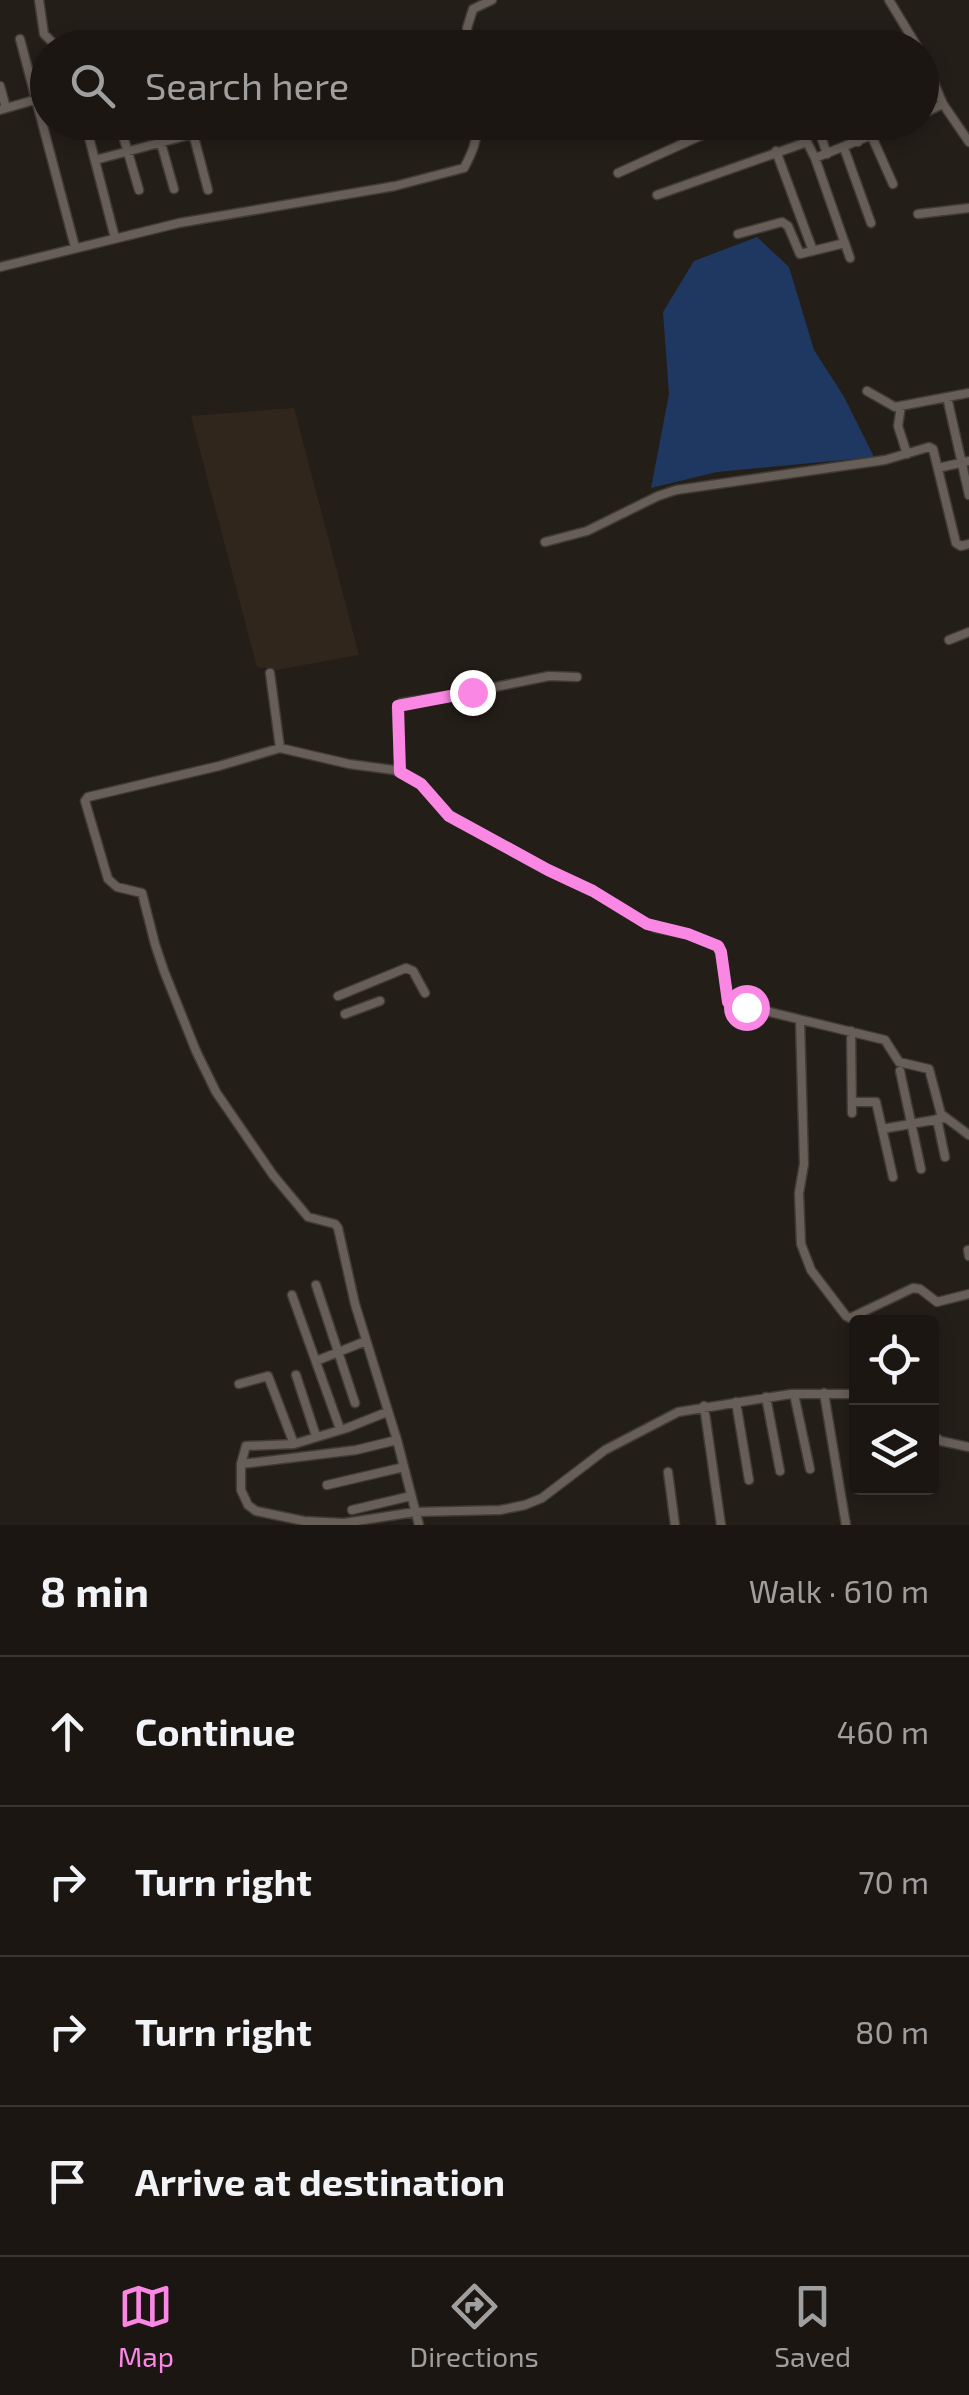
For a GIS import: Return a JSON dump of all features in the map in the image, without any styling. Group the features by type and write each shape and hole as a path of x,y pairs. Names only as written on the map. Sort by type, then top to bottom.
{"street":[{"path":"39,0 43,30"},
{"path":"468,30 472,9 492,0"},
{"path":"889,0 907,30"},
{"path":"20,39 30,79"},
{"path":"0,86 3,109 30,101"},
{"path":"939,95 969,142"},
{"path":"939,106 943,104"},
{"path":"46,140 75,247"},
{"path":"89,140 115,238"},
{"path":"124,140 139,190"},
{"path":"160,140 174,190"},
{"path":"94,160 172,140"},
{"path":"195,140 208,190"},
{"path":"0,268 179,223 394,186 464,168 476,140"},
{"path":"618,173 692,140"},
{"path":"822,140 827,154"},
{"path":"815,158 864,140"},
{"path":"873,140 893,184"},
{"path":"657,195 806,142 850,258"},
{"path":"844,148 871,223"},
{"path":"776,151 813,251"},
{"path":"918,214 969,208"},
{"path":"738,234 782,222 788,226 800,254 845,243"},
{"path":"867,392 891,406 969,393"},
{"path":"947,397 965,462 969,495"},
{"path":"901,406 898,426 907,454"},
{"path":"545,542 587,531 676,490 878,461 930,448 956,543 969,544"},
{"path":"938,468 965,462"},
{"path":"950,640 969,632"},
{"path":"270,673 280,748"},
{"path":"400,772 397,708 401,704 549,676 578,678"},
{"path":"419,1525 355,1304 338,1228 308,1217 273,1176 216,1092 164,970 142,894 111,883 85,801 92,796 280,748 400,772 421,784 449,816 593,891 647,924 718,946 728,1002 885,1040 901,1063 928,1068 939,1108 945,1158"},
{"path":"338,996 406,968 413,971 424,994"},
{"path":"345,1014 380,1001"},
{"path":"800,1020 804,1164 799,1189 800,1234 812,1270 850,1318 913,1288 937,1302 969,1294"},
{"path":"851,1031 852,1113"},
{"path":"900,1071 921,1169"},
{"path":"852,1102 876,1102 893,1177"},
{"path":"882,1129 941,1119 969,1136"},
{"path":"316,1285 355,1403"},
{"path":"292,1295 340,1429"},
{"path":"316,1361 366,1341"},
{"path":"296,1375 316,1436"},
{"path":"239,1384 268,1376 294,1444"},
{"path":"824,1393 846,1525"},
{"path":"387,1412 294,1444 246,1446 241,1490 248,1505 256,1511 304,1521 344,1524 415,1512 500,1510 532,1503 620,1441 678,1412 794,1394 849,1395"},
{"path":"794,1394 810,1469"},
{"path":"766,1398 780,1471"},
{"path":"736,1402 750,1480"},
{"path":"704,1406 721,1525"},
{"path":"939,1439 969,1447"},
{"path":"241,1464 352,1450 397,1440"},
{"path":"328,1485 404,1467"},
{"path":"668,1472 675,1525"},
{"path":"352,1510 411,1496"}],"shaded area":[{"path":"294,408 359,655 276,670 257,667 191,416"}],"water":[{"path":"757,237 789,267 814,350 843,395 874,457 717,472 651,488 669,394 663,312 694,261"}],"route":[{"path":"472,692 398,706 400,772 421,784 449,816 593,891 647,924 718,946 728,1002 746,1007"}]}
